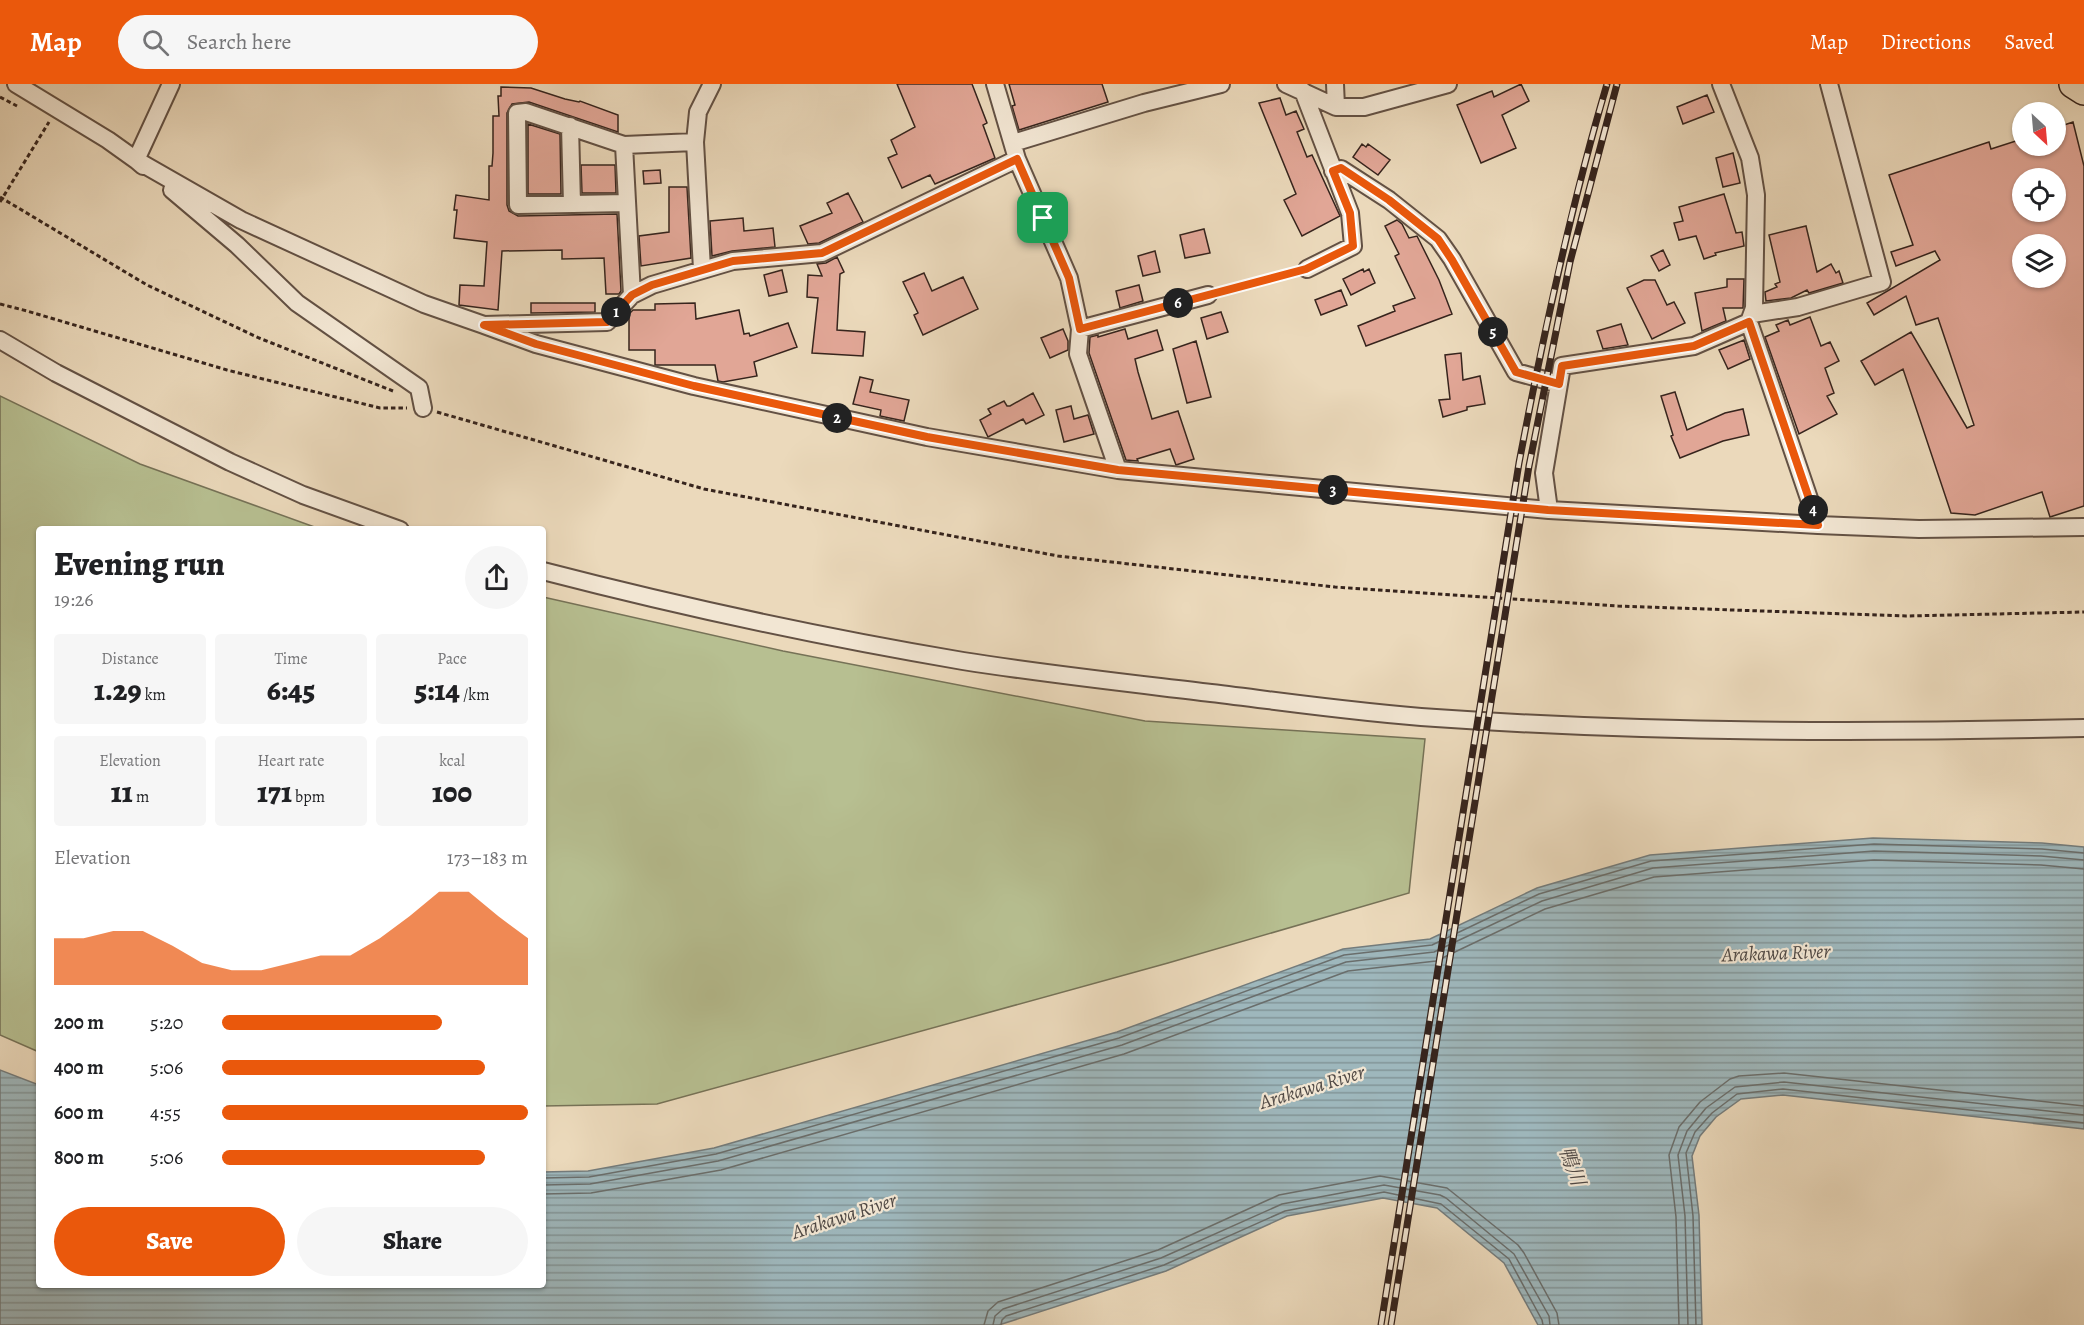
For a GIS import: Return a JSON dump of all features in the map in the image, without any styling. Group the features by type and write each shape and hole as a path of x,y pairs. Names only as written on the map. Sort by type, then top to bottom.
{"main road":[{"path":"2073,84 2084,91"}],"street":[{"path":"16,84 108,140 136,160 237,245 297,303 419,387 423,408"},
{"path":"136,160 171,84"},
{"path":"702,269 695,142 698,112 712,84"},
{"path":"995,84 1015,151 1069,278 1080,329 1078,354 1118,470"},
{"path":"484,325 607,322 632,295 652,285 733,261 822,253 1015,151 1144,103 1221,84"},
{"path":"1287,84 1336,107 1364,107 1448,84"},
{"path":"1335,84 1336,107"},
{"path":"1721,84 1750,158 1756,195 1754,308 1751,318 1818,525"},
{"path":"1548,510 1544,473 1562,366 1694,346 1751,318 1798,307 1882,282 1829,84"},
{"path":"1303,91 1350,213 1353,246 1306,269"},
{"path":"627,202 518,205 517,113 526,112 624,145 695,142"},
{"path":"570,126 572,204"},
{"path":"624,145 632,295"},
{"path":"136,160 241,220 424,304 536,344 694,386 927,437 1118,470 1548,510 1919,529 2084,527"},
{"path":"1333,171 1341,168 1389,200 1438,239 1516,372 1559,384"},
{"path":"1080,329 1208,295"},
{"path":"0,340 56,374 230,462 303,495 389,526"},
{"path":"546,572 683,606 899,650 1097,679 1345,710 1603,727 1859,732 2084,728"}],"path":[{"path":"49,122 1,199 147,285 259,338 403,395 423,408"},
{"path":"1208,295 1306,269"},
{"path":"0,304 270,381 380,408 423,408 704,489 1058,556 1335,587 1618,606 1906,616 2084,612"}],"green space":[{"path":"0,396 140,464 312,526 36,526 36,1051 0,1035"},
{"path":"546,598 783,651 1145,721 1425,739 1409,893 1168,963 657,1104 546,1106"}],"water":[{"path":"1873,838 2042,843 2084,847 2084,1129 1783,1095 1741,1099 1716,1117 1700,1136 1692,1156 1699,1215 1702,1325 1538,1325 1504,1263 1437,1208 1383,1198 1287,1216 1166,1271 999,1325 0,1325 0,1070 36,1084 36,1288 546,1288 546,1172 588,1171 714,1148 1117,1032 1343,949 1430,939 1537,888 1650,855"}],"building":[{"path":"897,84 972,84 987,123 983,125 995,158 935,184 930,175 902,188 888,158 897,154 891,140 915,127"},
{"path":"1009,84 1102,84 1108,102 1019,130"},
{"path":"1521,84 1529,101 1502,115 1516,148 1481,163 1457,105 1492,91 1494,97"},
{"path":"501,87 531,88 565,99 580,101 618,115 618,132 529,102 512,104 507,113 507,205 509,211 518,216 617,214 621,291 619,294 606,294 604,258 562,259 562,250 502,251 498,310 459,305 460,285 484,286 487,242 454,238 456,195 489,200 493,116 499,116 498,96 501,96"},
{"path":"1707,95 1714,112 1683,124 1677,107"},
{"path":"1280,98 1286,115 1296,111 1304,129 1297,132 1307,157 1312,155 1340,216 1302,236 1284,200 1296,194 1259,103"},
{"path":"2073,122 2084,166 2084,506 2050,517 2042,492 1975,515 1951,513 1903,369 1875,385 1861,361 1911,332 1967,428 1974,425 1938,318 1916,325 1906,296 1874,315 1867,303 1940,260 1935,251 1896,266 1891,252 1913,245 1889,175 1989,142 1991,149 2012,142 2012,156 2066,156 2066,124"},
{"path":"528,124 560,134 561,194 528,194"},
{"path":"1362,144 1366,147 1368,144 1390,160 1378,175 1353,157"},
{"path":"1733,153 1740,183 1723,187 1716,158"},
{"path":"581,165 615,165 616,193 582,193"},
{"path":"660,170 661,183 644,184 643,171"},
{"path":"669,187 687,187 691,258 641,266 639,236 669,232"},
{"path":"848,193 863,222 819,243 808,244 800,226 832,213 827,203"},
{"path":"1724,194 1736,233 1742,232 1744,246 1715,253 1716,255 1704,259 1696,236 1679,240 1674,223 1683,221 1679,207"},
{"path":"743,218 744,231 773,228 775,247 732,251 712,256 710,221"},
{"path":"1397,220 1402,224 1409,238 1417,236 1439,280 1452,314 1366,346 1358,326 1395,311 1393,306 1415,298 1395,256 1399,254 1385,226"},
{"path":"1806,226 1817,272 1831,264 1836,273 1839,271 1843,283 1809,293 1807,290 1791,298 1766,301 1765,292 1777,287 1775,284 1780,282 1769,235"},
{"path":"1204,229 1210,253 1185,258 1180,235"},
{"path":"1663,250 1670,265 1659,271 1651,256"},
{"path":"1155,251 1160,272 1143,276 1138,256"},
{"path":"837,257 844,272 840,274 837,330 865,332 863,356 812,353 818,298 807,297 808,275 822,276 817,264 826,263"},
{"path":"1363,269 1364,272 1369,269 1375,283 1351,295 1343,279"},
{"path":"782,270 787,292 769,296 764,275"},
{"path":"924,273 932,291 963,277 978,309 923,335 914,315 918,313 903,282"},
{"path":"1727,279 1744,279 1743,308 1723,308 1726,321 1702,331 1695,293 1727,287"},
{"path":"1644,280 1655,280 1667,305 1674,302 1685,323 1652,339 1627,288"},
{"path":"1139,285 1143,301 1120,308 1116,291"},
{"path":"1341,290 1347,305 1321,315 1315,300"},
{"path":"531,303 595,303 595,312 531,313"},
{"path":"695,303 696,319 739,310 744,334 749,333 750,336 788,323 797,347 754,362 757,376 723,382 718,381 715,365 655,365 655,350 629,350 629,314 633,310 655,310 655,304"},
{"path":"1221,312 1228,332 1207,339 1201,318"},
{"path":"1810,317 1821,346 1830,342 1839,361 1825,368 1834,393 1827,396 1837,414 1799,434 1765,337 1779,331 1776,325 1788,320 1790,325"},
{"path":"1621,324 1628,345 1603,349 1597,331"},
{"path":"1063,329 1068,341 1068,350 1050,358 1041,338"},
{"path":"1125,329 1128,339 1157,330 1163,350 1135,359 1138,372 1152,419 1178,411 1194,459 1176,465 1170,449 1137,459 1138,461 1126,460 1089,353 1090,337"},
{"path":"1744,340 1750,359 1728,369 1719,350"},
{"path":"1196,341 1211,397 1187,403 1173,349"},
{"path":"1461,353 1463,380 1480,376 1485,404 1467,407 1467,410 1443,417 1439,400 1450,399 1445,355"},
{"path":"860,377 873,380 870,392 909,400 904,421 880,416 881,410 853,404"},
{"path":"1675,392 1687,430 1725,413 1743,409 1749,435 1723,441 1680,458 1671,436 1673,435 1661,396"},
{"path":"1033,393 1044,415 1026,424 1023,419 988,437 980,420 991,414 988,409 1004,401 1007,406 1010,406"},
{"path":"1071,406 1074,419 1088,415 1094,434 1064,442 1056,410"}],"railway":[{"path":"1381,1325 1519,463 1558,273 1607,84"},
{"path":"1391,1325 1529,466 1570,262 1617,84"}],"route":[{"path":"1017,159 1043,218 1069,278 1080,329 1306,269 1353,246 1350,213 1333,171 1341,168 1389,200 1438,239 1516,372 1559,384 1562,366 1694,346 1749,322 1818,525 1548,510 1118,470 927,437 694,386 536,344 484,325 525,326 607,322 632,295 652,285 733,261 822,253 1017,159"}],"water label":[{"name":"Arakawa River","path":"1776,953"},
{"name":"Arakawa River","path":"1312,1087"},
{"name":"鴨川","path":"1572,1166"},
{"name":"Arakawa River","path":"844,1216"}]}
